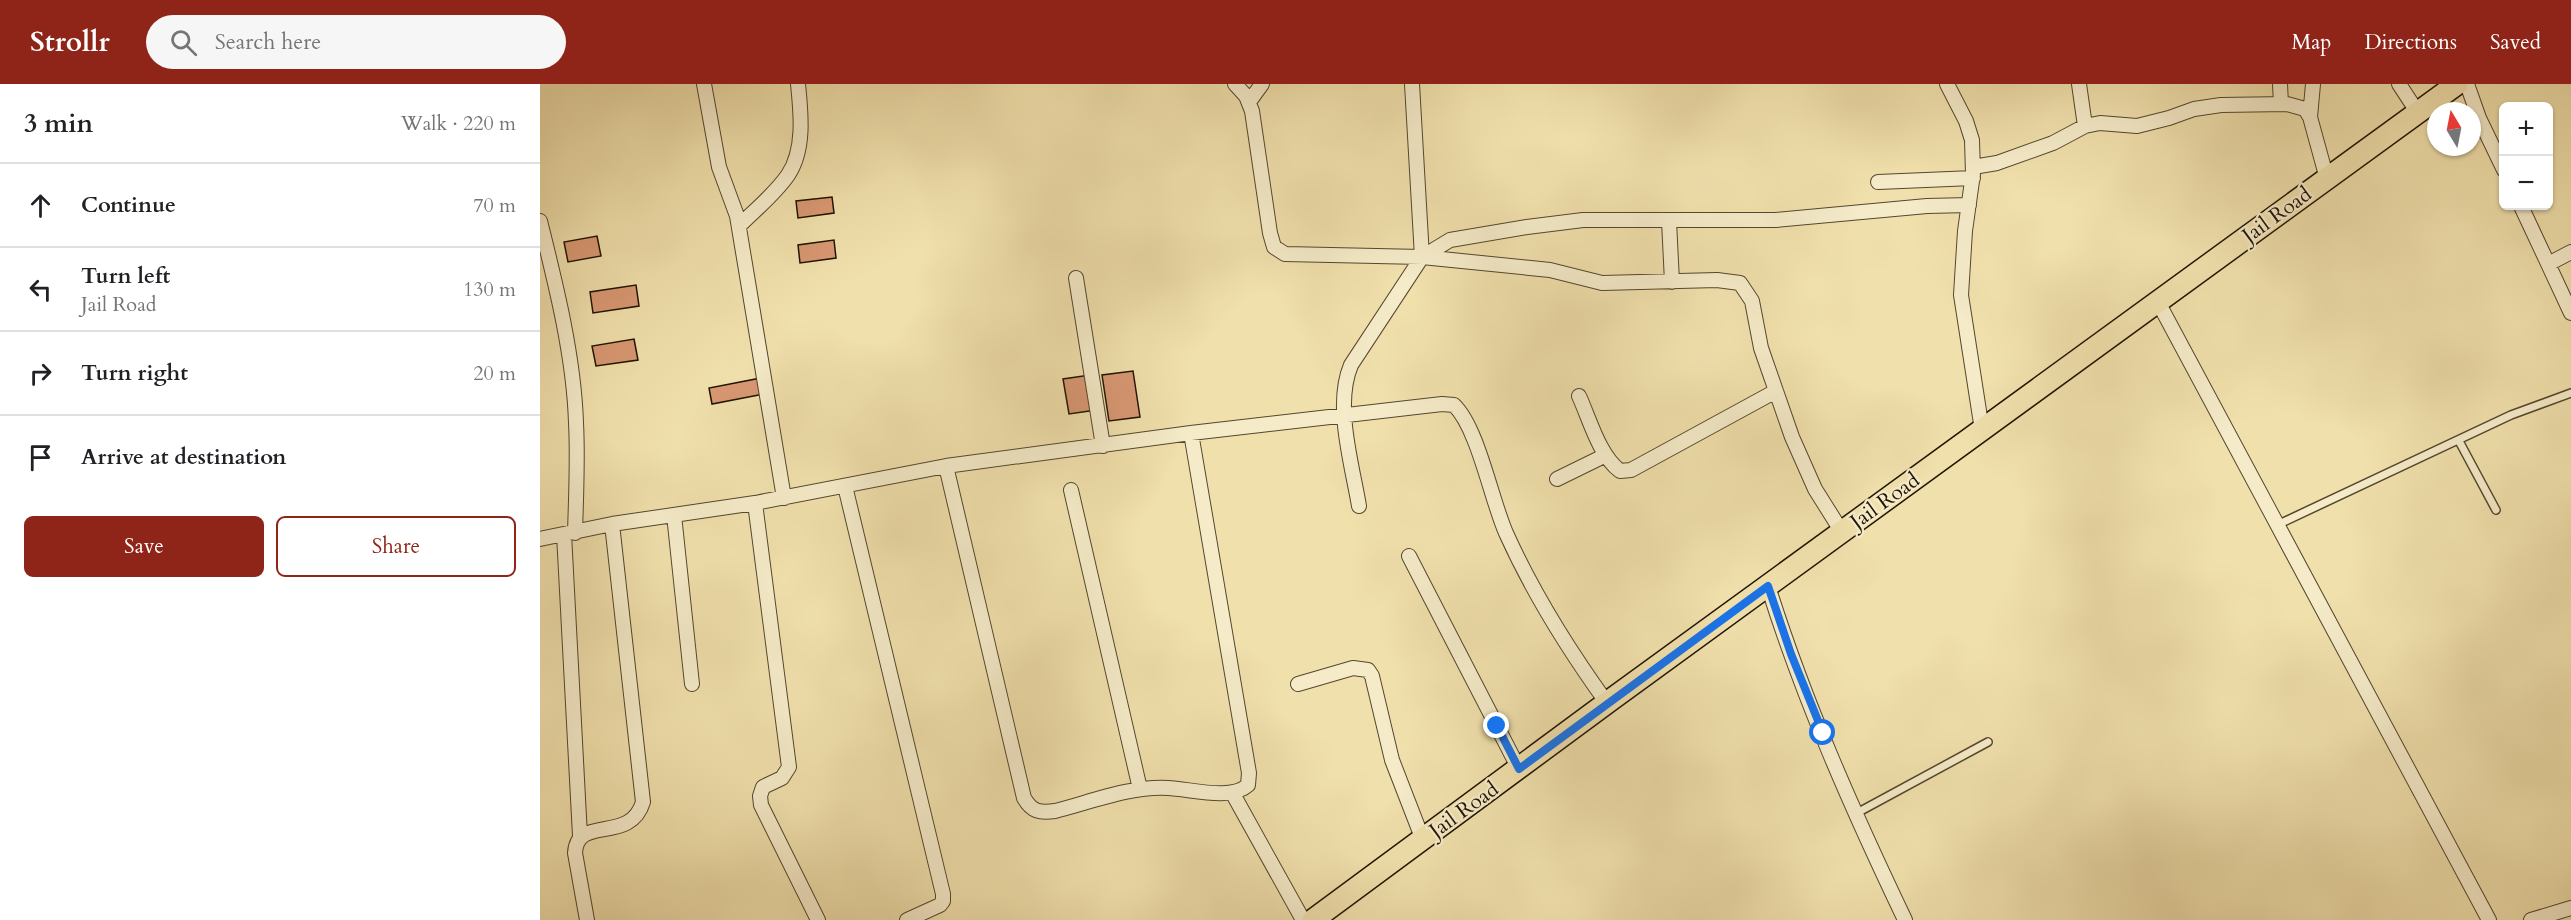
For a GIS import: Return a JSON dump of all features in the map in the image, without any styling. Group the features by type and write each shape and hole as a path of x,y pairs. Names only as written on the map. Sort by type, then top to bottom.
{"main road":[{"name":"Jail Road","path":"1313,920 2457,84"}],"street":[{"path":"704,84 719,167 739,226 784,498"},
{"path":"739,226 788,175 794,162 799,142 801,113 798,84"},
{"path":"1235,84 1249,102 1270,233 1274,247 1285,255 1422,257 1550,270 1602,283 1717,280 1740,283 1752,301 1761,348 1807,474 1842,532"},
{"path":"1249,102 1262,84"},
{"path":"1412,84 1422,257"},
{"path":"1947,84 1966,121 1972,140 1973,173 1961,275 1961,296 1982,430"},
{"path":"2079,84 2085,126"},
{"path":"2280,84 2281,104"},
{"path":"2310,117 2313,84"},
{"path":"2399,84 2418,112"},
{"path":"2468,84 2479,118 2499,160"},
{"path":"1878,182 1973,173 2053,143 2085,126 2100,123 2137,126 2206,107 2281,104 2297,105 2305,109 2310,117 2327,178"},
{"path":"1359,506 1344,415 1344,392 1351,365 1422,257 1450,240 1583,220 1776,220 1927,206 1969,205"},
{"path":"2523,210 2550,263 2571,313"},
{"path":"1669,221 1672,282"},
{"path":"540,222 569,356 574,392 576,424 569,534 580,836"},
{"path":"2550,263 2571,252"},
{"path":"1076,278 1103,446"},
{"path":"2158,302 2489,920"},
{"path":"1580,396 1611,465 1620,471 1631,470 1776,391"},
{"path":"540,538 612,524 784,498 946,466 1191,433 1442,404 1454,405 1468,424 1505,531 1526,578 1577,662 1607,703"},
{"path":"946,466 1024,798 1030,808 1042,813 1055,812 1140,789 1176,788 1233,794 1248,785 1249,773 1191,433"},
{"path":"1557,478 1606,455"},
{"path":"845,486 943,894 943,901 940,905 907,920"},
{"path":"1071,490 1140,789"},
{"path":"755,503 789,767 782,778 763,787 760,796 762,805 818,920"},
{"path":"674,515 692,684"},
{"path":"587,920 575,842 580,836 623,826 640,813 643,802 612,524"},
{"path":"1409,556 1519,769"},
{"path":"1768,586 1791,654 1855,814 1905,920"},
{"path":"1298,684 1353,668 1368,670 1372,676 1392,760 1423,840"},
{"path":"1233,794 1303,920"},
{"path":"2531,920 2571,908"}],"lane":[{"path":"2277,525 2511,415 2571,393"},
{"path":"2459,441 2496,510"},
{"path":"1855,814 1988,742"}],"building":[{"path":"832,197 834,213 798,218 796,201"},
{"path":"597,236 601,256 568,262 564,242"},
{"path":"834,240 836,258 800,263 798,245"},
{"path":"636,285 639,306 593,313 590,292"},
{"path":"634,339 638,360 596,366 592,346"},
{"path":"1133,371 1140,417 1109,421 1102,375"},
{"path":"1090,375 1096,410 1069,414 1063,379"},
{"path":"761,378 764,394 712,404 709,388"}],"route":[{"path":"1497,726 1519,769 1768,586 1782,630 1823,733"}]}
